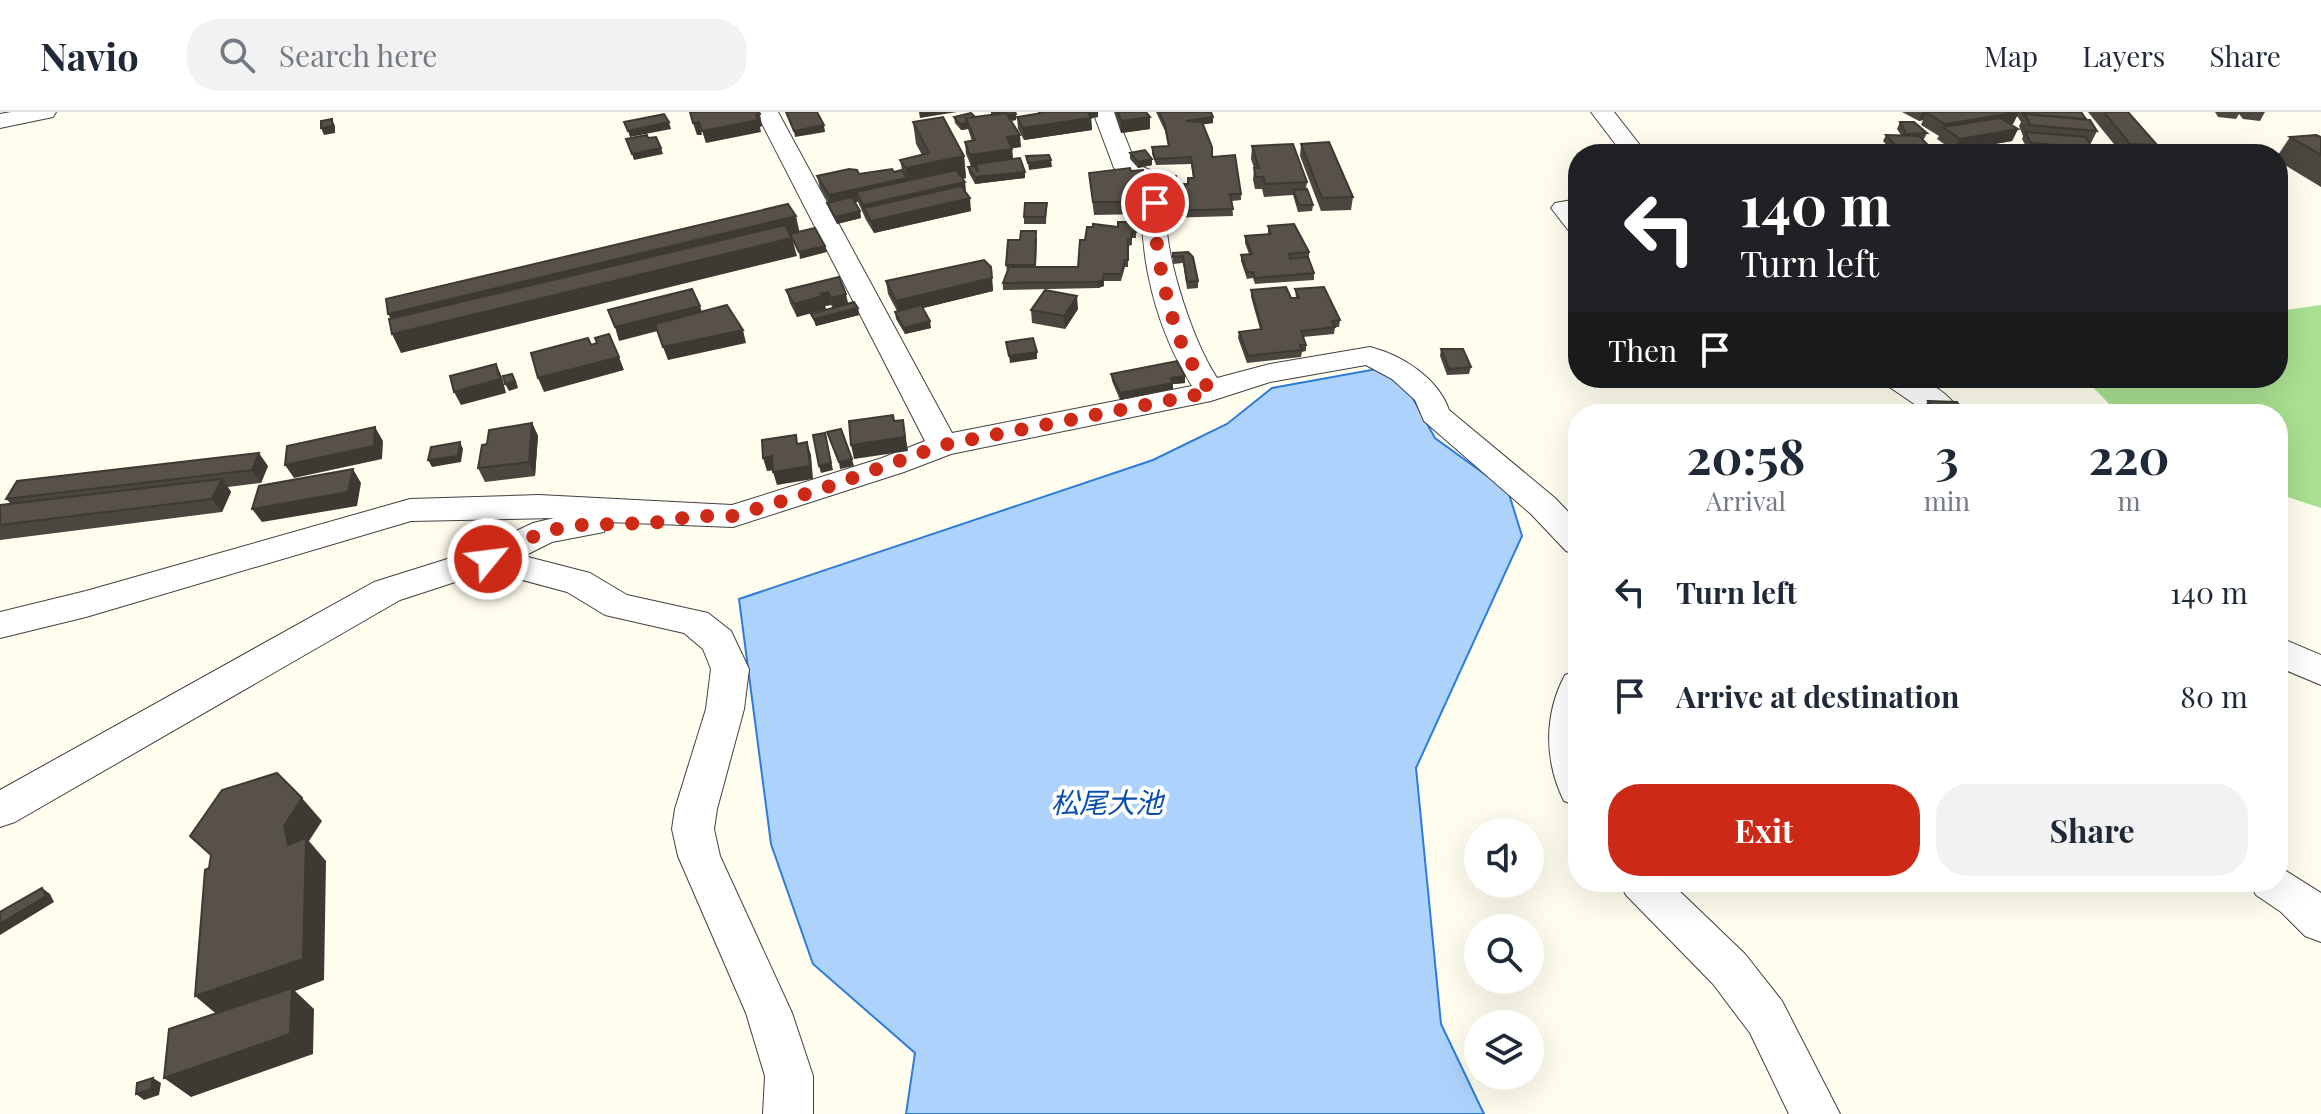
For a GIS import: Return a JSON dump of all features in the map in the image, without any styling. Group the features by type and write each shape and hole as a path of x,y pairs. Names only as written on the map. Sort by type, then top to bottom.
{"street":[{"path":"0,121 45,112"},
{"path":"767,112 943,445"},
{"path":"1104,112 1126,168 1156,184 1153,221 1167,293 1186,353 1211,392"},
{"path":"1602,112 1627,144"},
{"path":"0,625 86,604 410,510 539,506 733,516 893,465 943,445 1211,392 1233,382 1270,373 1370,356 1402,373 1429,396 1435,414 1543,506 1568,532"},
{"path":"1913,388 1936,404"},
{"path":"0,810 387,591 488,559 545,531 580,525 679,521 695,516"},
{"path":"488,559 578,582 618,606 695,622 718,641 730,669 725,709 702,785 693,829 699,856 769,1013 789,1076 788,1114"},
{"path":"2288,656 2321,671"},
{"path":"1568,722 1568,743"},
{"path":"1651,892 1729,969 1766,1017 1815,1114"},
{"path":"2287,892 2321,922"}],"green space":[{"path":"2321,305 2321,508 2288,497 2288,404 2109,404 2094,388 2288,388 2288,310"}],"water":[{"name":"松尾大池","path":"1382,368 1405,384 1435,438 1508,491 1522,536 1416,768 1441,1024 1464,1072 1464,1090 1473,1090 1484,1114 906,1114 915,1053 813,964 771,844 739,599 1153,460 1227,424 1272,388"}],"building":[{"path":"690,112 760,114 756,115 758,120 702,131 699,122 693,123"},
{"path":"786,112 817,112 824,125 794,131"},
{"path":"992,112 1015,112 1016,114 994,115"},
{"path":"1041,112 1088,112 1091,118 1023,128 1017,117"},
{"path":"1118,112 1146,112 1150,117 1121,121"},
{"path":"1159,112 1211,112 1213,117 1186,121 1202,122 1212,147 1212,157 1235,155 1241,194 1230,194 1233,209 1165,211 1163,189 1180,188 1182,197 1187,197 1184,184 1188,184 1188,178 1194,178 1191,157 1155,159 1152,147 1169,146"},
{"path":"2019,112 1945,124 1927,113"},
{"path":"2022,112 2081,112 2086,119 2024,116"},
{"path":"2104,112 2128,112 2156,144 2130,144"},
{"path":"971,113 975,117 966,118 967,123 960,124 954,117"},
{"path":"1006,113 1020,135 1007,137 1012,149 970,155 965,142 975,140 966,118"},
{"path":"664,114 669,122 628,131 624,122"},
{"path":"2025,114 2090,120 2097,131 2030,125"},
{"path":"943,117 964,156 906,168 900,160 929,153 913,122"},
{"path":"2000,118 2018,129 1960,139 1943,127"},
{"path":"332,119 332,126 321,128 321,121"},
{"path":"1900,122 1914,122 1927,133 1906,134"},
{"path":"2025,132 2086,137 2090,144 2043,144 2031,143"},
{"path":"647,135 648,138 656,137 661,148 632,154 626,139"},
{"path":"1886,135 1919,136 1927,144 1894,144"},
{"path":"2290,137 2321,137 2321,155"},
{"path":"1329,142 1353,197 1322,198 1301,144"},
{"path":"1293,144 1307,182 1265,184 1263,177 1256,177 1254,168 1259,168 1252,146"},
{"path":"1145,150 1152,159 1138,162 1130,153"},
{"path":"1049,155 1051,160 1028,163 1026,156"},
{"path":"1020,158 1025,172 975,177 968,167 974,166 978,172 976,164"},
{"path":"1130,168 1131,171 1143,170 1142,202 1093,202 1089,173"},
{"path":"857,170 859,174 902,170 907,178 829,195 817,176"},
{"path":"956,170 965,182 863,205 856,192"},
{"path":"1176,176 1177,182 1167,182 1167,177"},
{"path":"961,186 970,198 871,221 864,208"},
{"path":"1307,189 1313,205 1299,205 1293,190"},
{"path":"852,197 860,211 835,217 827,203"},
{"path":"1025,203 1047,203 1045,217 1024,217"},
{"path":"788,204 796,216 388,314 386,299"},
{"path":"1118,222 1136,222 1136,232 1132,232 1131,239 1128,239 1128,260 1125,260 1121,274 1104,274 1103,280 1097,282 1003,283 1009,267 1078,267 1080,240 1085,240 1087,227 1093,227 1093,224 1118,227"},
{"path":"1294,224 1309,252 1289,254 1290,259 1308,257 1314,273 1255,278 1253,272 1247,272 1241,255 1252,254 1245,236 1271,234 1268,226"},
{"path":"785,225 792,238 392,334 389,319"},
{"path":"815,228 825,246 799,252 790,234"},
{"path":"1021,231 1036,231 1035,265 1006,265 1008,240 1020,240"},
{"path":"1188,252 1193,257 1198,281 1187,282 1183,256 1173,257 1173,253"},
{"path":"984,260 991,267 992,278 896,301 886,281"},
{"path":"839,277 846,294 831,298 828,292 794,304 786,290"},
{"path":"1286,287 1291,298 1299,298 1295,289 1324,287 1340,320 1332,321 1335,327 1301,331 1306,345 1300,345 1302,350 1248,356 1239,332 1262,329 1251,290"},
{"path":"692,289 700,306 615,327 608,310"},
{"path":"1045,290 1077,296 1064,316 1031,310"},
{"path":"854,302 858,308 814,319 811,314"},
{"path":"727,305 743,330 663,347 655,324"},
{"path":"921,305 930,321 904,328 895,312"},
{"path":"609,334 619,357 538,378 531,353 588,338 591,345 597,343 595,338"},
{"path":"1033,338 1037,352 1009,356 1006,342"},
{"path":"1441,349 1463,349 1471,367 1449,369"},
{"path":"1177,361 1185,376 1171,378 1173,383 1120,393 1111,374"},
{"path":"496,364 500,379 454,392 450,376"},
{"path":"512,374 515,381 505,384 503,376"},
{"path":"1928,401 1958,404 1930,404"},
{"path":"893,415 894,421 903,420 905,437 851,445 849,421"},
{"path":"532,423 529,462 478,468 482,445 487,444 489,430"},
{"path":"375,427 374,446 285,465 287,446"},
{"path":"841,429 852,459 839,462 827,432"},
{"path":"825,433 831,463 819,466 813,435"},
{"path":"796,435 797,444 807,442 810,466 773,472 772,456 763,458 762,440"},
{"path":"460,442 458,456 428,460 431,447"},
{"path":"259,453 252,470 6,499 17,481"},
{"path":"353,469 348,492 252,509 259,486"},
{"path":"222,479 212,499 0,525 0,505"},
{"path":"277,773 302,798 284,826 288,845 306,838 303,959 195,996 205,870 209,868 211,855 190,836 222,790"},
{"path":"42,888 46,896 0,924 0,912"},
{"path":"292,988 290,1034 164,1078 169,1029"},
{"path":"153,1078 151,1089 136,1094 137,1083"}],"route":[{"path":"488,559 545,531 580,525 733,516 893,465 943,445 1211,392 1186,353 1167,293 1153,221 1155,203"}]}
